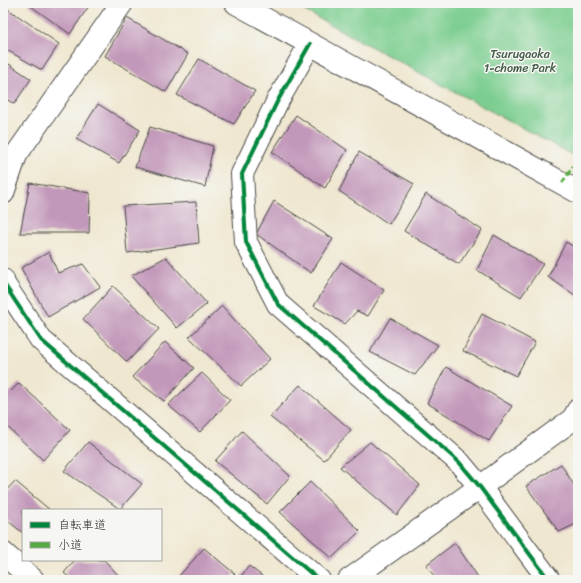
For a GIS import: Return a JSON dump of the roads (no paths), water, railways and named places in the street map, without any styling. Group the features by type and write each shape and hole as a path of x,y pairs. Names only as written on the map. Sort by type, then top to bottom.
{"street":[{"path":"3,193 16,156 122,3"},
{"path":"236,3 578,192"},
{"path":"310,44 277,102 242,174 246,242 278,304 459,462 549,580"},
{"path":"3,280 4,284 41,340 319,580"},
{"path":"349,580 480,488 573,419 578,410"},
{"path":"3,553 33,580"}],"park label":[{"name":"Tsurugaoka 1-chome Park","path":"520,61"}]}
